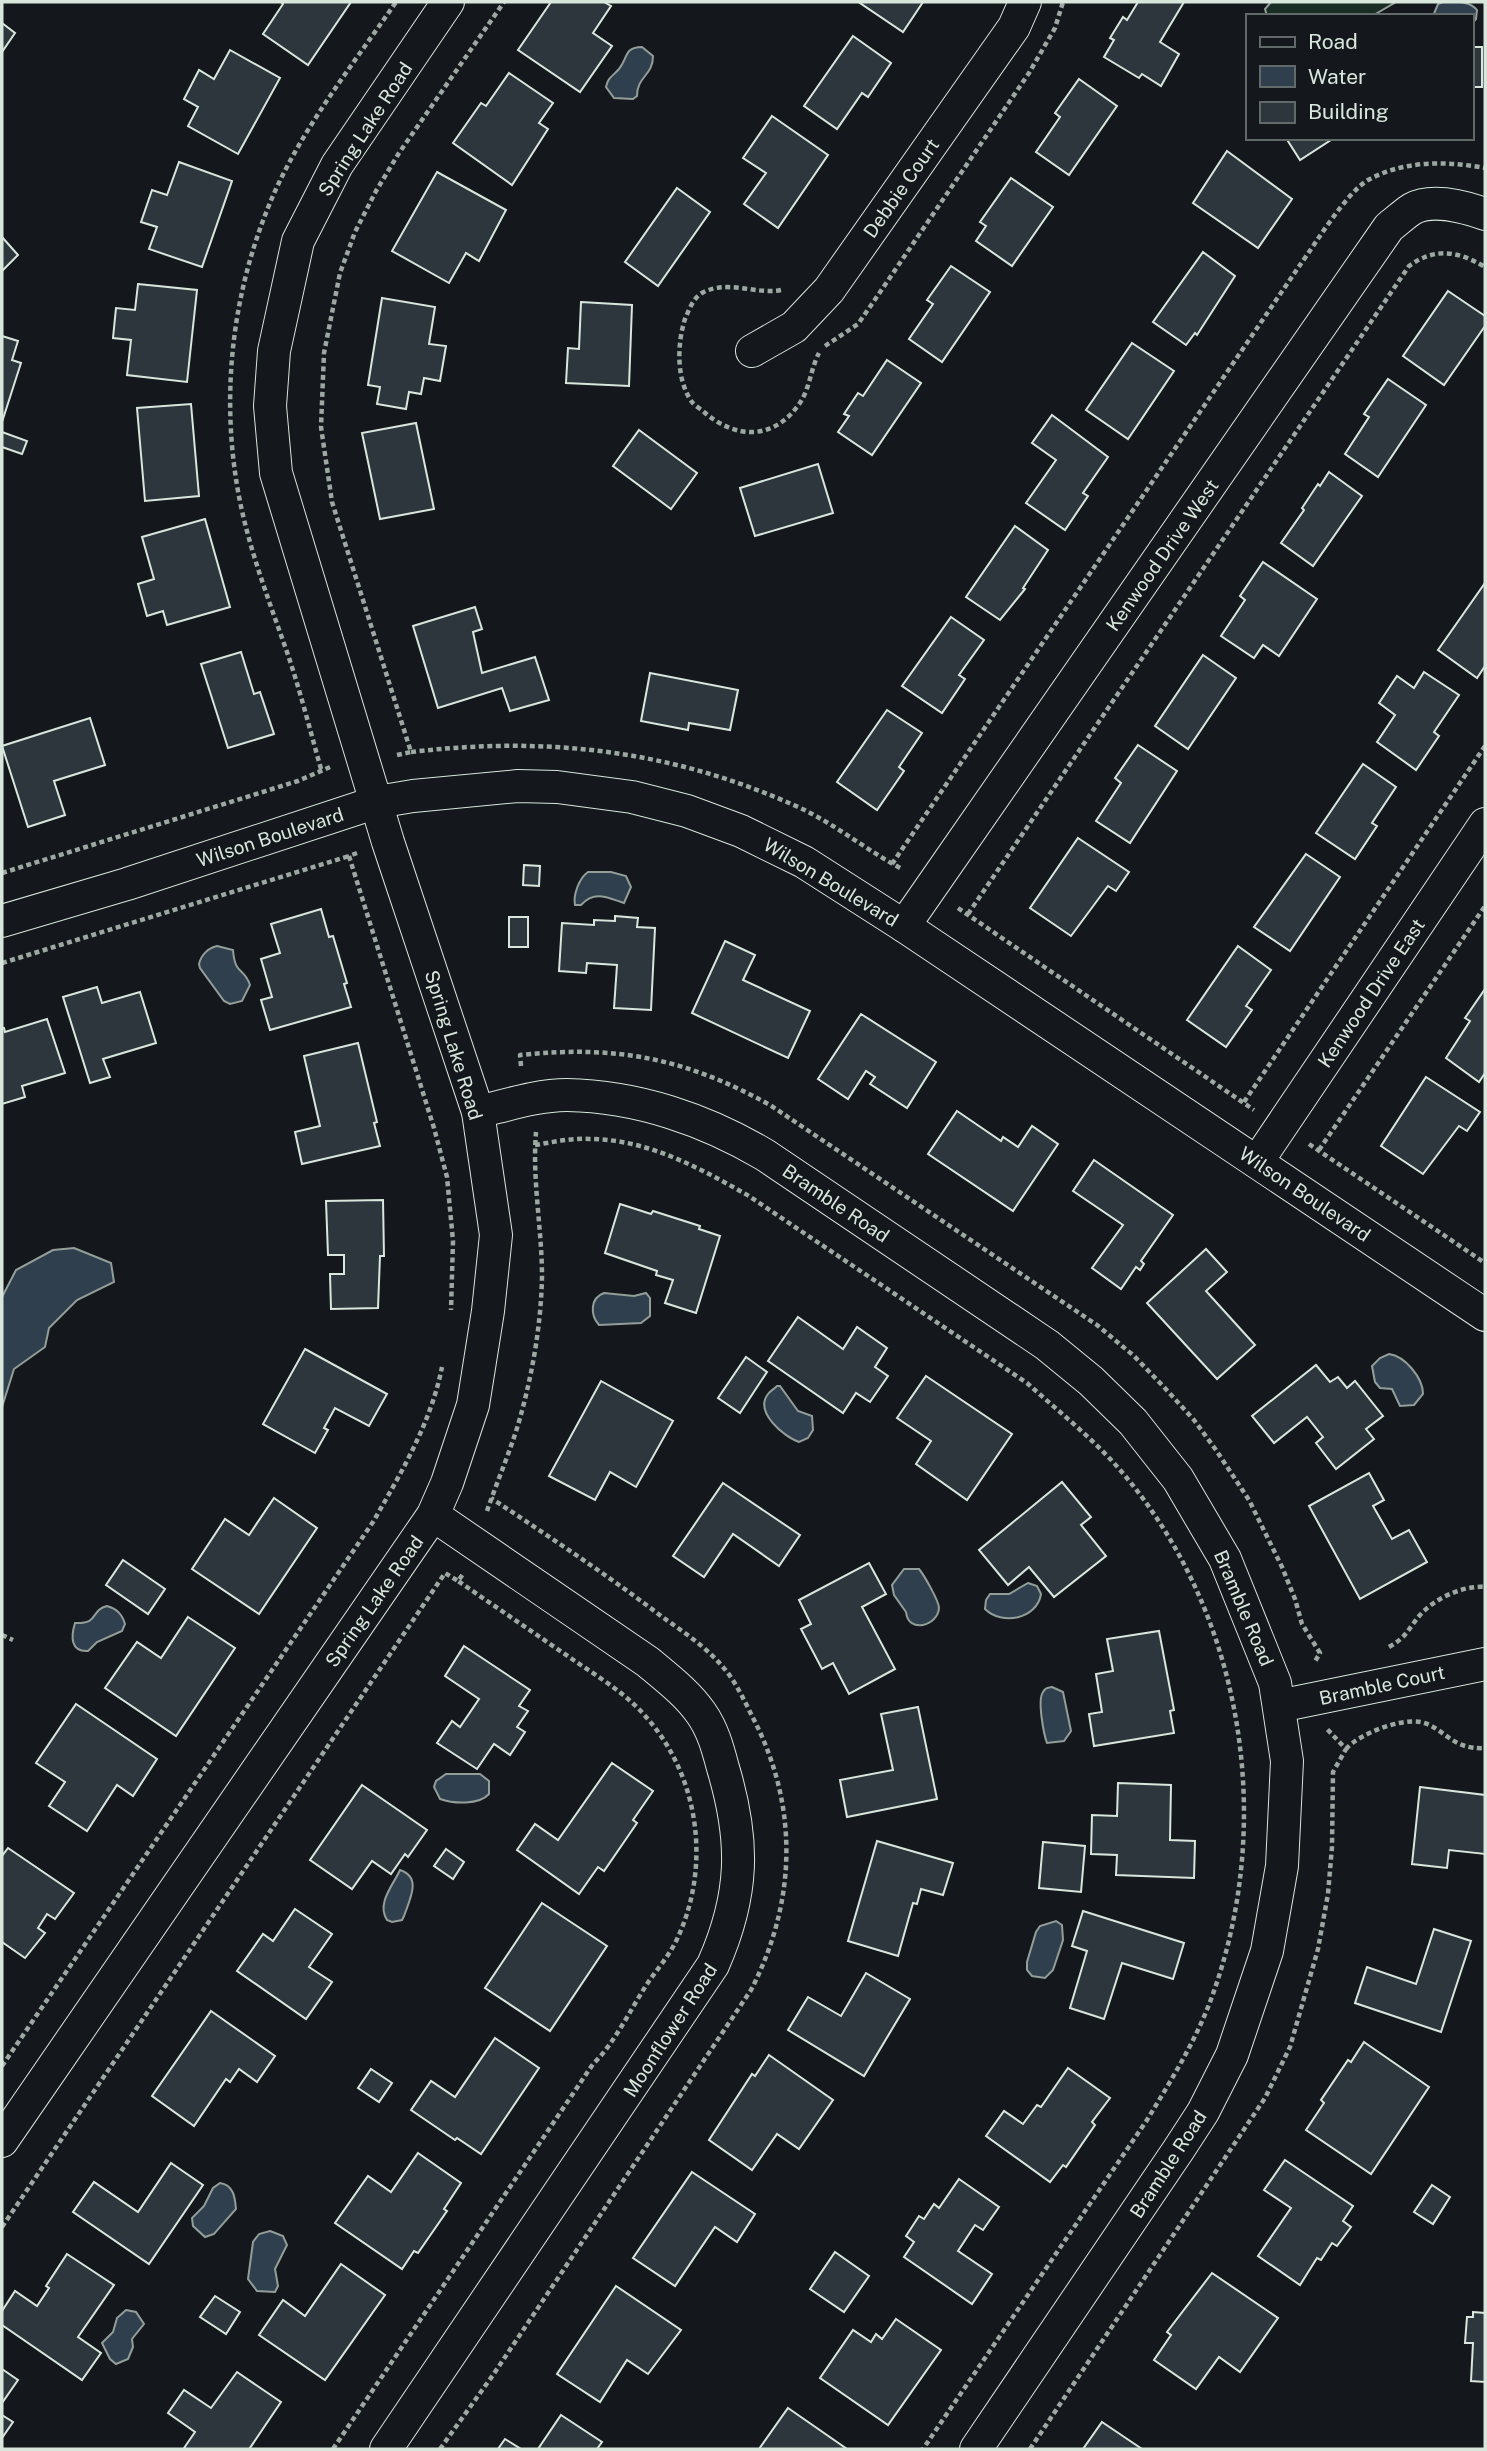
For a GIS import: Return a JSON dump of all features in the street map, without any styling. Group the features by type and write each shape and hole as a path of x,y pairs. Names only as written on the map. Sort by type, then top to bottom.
{"street":[{"name":"Spring Lake Road","path":"2,2141 433,1515 447,1483 473,1405 496,1235 478,1112 388,842 276,473 270,405 274,351 298,241 337,165 448,2"},
{"name":"Debbie Court","path":"752,351 794,327 829,290 1014,27 1025,2"},
{"name":"Kenwood Drive West","path":"904,926 1389,227 1414,208 1436,205 1467,207 1485,214"},
{"name":"Wilson Boulevard","path":"2,921 127,884 377,802 413,796 519,786 557,787 632,797 687,811 741,831 804,862 1485,1315"},
{"name":"Kenwood Drive East","path":"1257,1162 1485,824"},
{"name":"Bramble Road","path":"478,1112 566,1095 625,1101 679,1114 733,1136 777,1162 1056,1352 1133,1422 1178,1479 1225,1559 1275,1683 1287,1761 1282,1866 1267,1951 1232,2055 1203,2112 1179,2149 976,2449"},
{"name":"Moonflower Road","path":"386,2449 713,1965 735,1904 739,1867 734,1804 713,1734 702,1714 680,1688 648,1662 433,1515"},
{"name":"Bramble Court","path":"1279,1706 1485,1664"}],"path":[{"path":"2,873 298,781 321,769 411,752 332,502 321,427 324,353 340,273 355,233 376,191 504,2"},
{"path":"892,864 1285,288 1348,201 1367,181 1419,164 1460,163 1485,168"},
{"path":"968,914 1409,266 1421,258 1450,252 1467,257 1485,267"},
{"path":"1244,1102 1485,746"},
{"path":"2,963 388,842"},
{"path":"349,856 447,1177 453,1241 449,1319"},
{"path":"1319,1150 1485,906"},
{"path":"531,1100 522,1079 520,1055 565,1051 611,1052 650,1058 732,1084 771,1105 1097,1325 1134,1356 1163,1386 1194,1420 1216,1450 1249,1500 1282,1567 1302,1624 1325,1658"},
{"path":"535,1145 590,1139 632,1145 674,1157 704,1170 749,1196 1027,1383 1113,1462 1141,1498 1169,1539 1188,1574 1210,1621 1223,1658 1235,1707 1245,1813 1236,1906 1216,1987 1198,2033 1147,2120 923,2449"},
{"path":"2,2066 373,1522 405,1466 426,1421 443,1358"},
{"path":"440,2449 751,1990 765,1963 776,1931 787,1872 787,1836 775,1766 766,1742 723,1667 698,1643 627,1590 491,1498"},
{"path":"333,2449 593,2064 606,2052 629,2010 666,1958 681,1927 696,1873 697,1843 693,1807 671,1752 648,1718 623,1694 458,1581"},
{"path":"1384,1650 1403,1639 1420,1615 1434,1603 1462,1590 1485,1587"},
{"path":"2,1635 13,1640"},
{"path":"1320,1653 1313,1665 1326,1727 1346,1749"},
{"path":"1030,2449 1265,2098 1290,2047 1318,1950 1328,1894 1332,1847 1333,1772 1346,1749 1353,1741 1370,1733 1406,1722 1421,1722 1463,1746 1485,1748"}],"green space":[{"path":"1271,2 1396,2 1375,14 1266,14 1265,9"}],"water":[{"path":"1462,2 1470,5 1477,10 1476,19 1473,23 1473,14 1434,14 1438,4"},
{"path":"642,47 653,56 637,96 633,99 614,98 606,87 608,81 619,69 629,51"},
{"path":"588,872 611,872 626,876 631,887 624,903 597,896 581,905 575,905 577,887"},
{"path":"217,946 233,950 238,968 248,979 250,985 242,1001 230,1004 224,1001 200,968 203,955"},
{"path":"74,1248 111,1263 114,1282 77,1300 49,1328 45,1347 14,1369 2,1407 2,1297 16,1270 53,1250"},
{"path":"604,1293 634,1296 646,1293 650,1298 650,1316 641,1323 599,1325 593,1307 599,1295"},
{"path":"1389,1354 1407,1363 1420,1381 1423,1394 1414,1405 1400,1406 1392,1389 1380,1388 1375,1382 1372,1366"},
{"path":"777,1386 780,1386 798,1411 812,1416 813,1430 808,1438 799,1442 793,1439 779,1429 768,1416 765,1401"},
{"path":"904,1569 919,1569 937,1600 937,1614 929,1623 912,1623 894,1595 892,1585"},
{"path":"1028,1583 1037,1586 1041,1594 1038,1603 1026,1614 1000,1617 985,1609 990,1594 1009,1594"},
{"path":"107,1606 122,1617 125,1624 122,1631 97,1642 88,1651 78,1649 73,1642 75,1623 92,1619 98,1610"},
{"path":"1052,1687 1063,1692 1071,1731 1064,1741 1047,1743 1041,1696 1046,1688"},
{"path":"446,1774 480,1774 489,1781 489,1794 485,1798 466,1802 440,1799 434,1787 436,1781"},
{"path":"400,1870 407,1873 413,1883 402,1920 392,1922 387,1920 384,1914 385,1900"},
{"path":"1056,1921 1062,1925 1063,1940 1053,1970 1045,1978 1032,1976 1027,1970 1027,1962 1036,1932 1040,1926"},
{"path":"220,2183 231,2189 236,2209 214,2234 205,2237 193,2226 192,2218 204,2206 213,2188"},
{"path":"270,2231 283,2236 287,2245 275,2269 278,2286 275,2292 257,2291 248,2279 253,2242 259,2234"},
{"path":"126,2310 136,2312 144,2324 132,2339 133,2347 128,2359 116,2364 110,2359 102,2343 113,2332 117,2318"}],"building":[{"path":"281,2 351,2 308,65 263,34 283,4"},
{"path":"551,2 604,2 611,6 593,33 612,46 580,92 518,50"},
{"path":"861,2 923,2 903,32"},
{"path":"1138,2 1184,2 1160,42 1179,54 1161,86 1142,74 1139,78 1104,57 1114,40 1110,38 1123,17 1127,20"},
{"path":"2,23 15,33 2,52"},
{"path":"853,36 891,63 868,97 862,93 837,129 804,106"},
{"path":"1473,47 1482,47 1482,87 1473,87"},
{"path":"230,50 280,78 238,154 188,126 198,107 184,99 199,70 214,79"},
{"path":"509,73 553,103 539,123 548,129 512,185 453,143 481,103 486,106"},
{"path":"1079,79 1117,106 1069,175 1036,152 1060,117 1055,113"},
{"path":"772,116 828,155 778,228 744,204 766,173 743,158"},
{"path":"1287,140 1331,140 1300,160"},
{"path":"1227,151 1292,199 1258,248 1193,203"},
{"path":"179,162 232,181 202,267 149,249 157,227 141,222 152,190 167,195"},
{"path":"437,172 506,210 479,261 466,253 449,283 392,251"},
{"path":"1011,178 1053,207 1012,266 976,241 986,226 980,222"},
{"path":"677,188 710,212 658,286 625,262"},
{"path":"2,237 18,255 2,271"},
{"path":"1203,252 1235,276 1197,335 1195,333 1186,345 1153,322"},
{"path":"951,266 990,292 942,362 909,339 933,304 927,300"},
{"path":"138,284 197,290 187,382 127,375 131,340 113,338 116,308 135,310"},
{"path":"1448,291 1485,316 1485,326 1444,385 1403,356"},
{"path":"382,298 435,307 429,344 446,346 440,381 424,378 421,394 409,392 406,409 377,404 380,387 368,385"},
{"path":"581,302 632,305 629,386 566,383 568,348 579,349"},
{"path":"2,336 18,341 12,360 21,363 2,422"},
{"path":"1132,343 1174,371 1128,439 1086,410"},
{"path":"887,360 921,383 872,455 838,432 849,416 844,414 858,393 863,396"},
{"path":"1388,379 1426,405 1378,477 1345,454 1369,417 1364,414"},
{"path":"191,404 199,496 145,501 137,408"},
{"path":"1052,415 1108,457 1083,493 1088,496 1065,530 1026,503 1056,460 1032,443"},
{"path":"416,423 434,509 380,519 362,433"},
{"path":"639,430 697,473 671,509 613,466"},
{"path":"2,432 27,441 22,454 2,447"},
{"path":"818,464 833,513 755,536 740,488"},
{"path":"1329,472 1362,496 1313,566 1281,543 1318,484 1320,486"},
{"path":"205,519 230,607 167,625 163,611 147,616 138,584 154,579 142,537"},
{"path":"1015,526 1048,550 1023,588 1025,589 1000,620 966,597"},
{"path":"1263,562 1317,599 1279,656 1263,645 1254,658 1221,636 1245,600 1240,596"},
{"path":"1485,583 1485,666 1477,678 1438,650"},
{"path":"475,607 482,629 473,632 482,673 535,657 549,700 510,711 502,688 438,708 413,626"},
{"path":"951,617 984,640 959,675 965,679 942,713 902,686"},
{"path":"241,652 254,694 260,692 274,734 228,748 201,664"},
{"path":"1203,655 1236,678 1188,749 1155,726"},
{"path":"1424,672 1459,695 1434,732 1439,736 1416,770 1377,742 1395,715 1379,703 1397,676 1414,688"},
{"path":"650,673 738,690 730,730 689,723 688,730 641,721"},
{"path":"887,710 922,733 899,767 904,771 877,810 837,782"},
{"path":"90,718 105,765 54,781 65,815 28,827 2,746"},
{"path":"1138,745 1177,771 1130,843 1096,821 1121,783 1115,778"},
{"path":"1363,764 1396,787 1372,823 1377,826 1355,859 1316,833"},
{"path":"1078,838 1129,872 1116,891 1108,886 1071,936 1030,908"},
{"path":"1306,854 1340,877 1290,951 1254,927"},
{"path":"524,865 540,866 539,886 523,885"},
{"path":"321,909 329,937 333,936 351,1007 270,1030 261,1000 272,997 261,959 280,953 271,924"},
{"path":"615,916 638,918 637,927 655,928 651,1010 614,1008 617,965 587,963 586,973 559,971 562,923 594,925 594,920 615,921"},
{"path":"509,917 528,917 528,947 509,947"},
{"path":"725,941 755,955 743,980 810,1011 788,1058 692,1013"},
{"path":"1238,946 1271,970 1246,1006 1252,1010 1226,1047 1187,1020"},
{"path":"97,987 102,1003 140,992 156,1043 103,1059 110,1077 90,1083 63,997"},
{"path":"1485,989 1485,1073 1479,1082 1446,1058 1470,1021 1465,1018"},
{"path":"861,1014 936,1062 907,1108 870,1084 875,1077 866,1071 848,1099 818,1079"},
{"path":"47,1019 65,1073 22,1086 25,1097 2,1104 2,1028 5,1032"},
{"path":"358,1043 380,1146 302,1164 295,1132 320,1126 304,1056"},
{"path":"1426,1077 1480,1112 1467,1131 1459,1126 1423,1174 1381,1146"},
{"path":"957,1111 1001,1141 1003,1137 1018,1147 1032,1126 1058,1144 1013,1211 928,1154"},
{"path":"1094,1160 1173,1215 1141,1261 1144,1264 1140,1270 1136,1267 1121,1289 1092,1268 1123,1225 1073,1191"},
{"path":"383,1200 384,1256 380,1256 378,1308 331,1309 330,1274 344,1274 344,1255 328,1255 326,1201"},
{"path":"620,1204 700,1226 699,1229 720,1236 696,1313 665,1303 673,1280 656,1275 657,1271 605,1253"},
{"path":"1206,1249 1227,1272 1206,1291 1255,1345 1217,1379 1147,1303"},
{"path":"798,1317 843,1349 857,1327 887,1348 875,1367 888,1376 870,1402 856,1393 843,1413 768,1361"},
{"path":"305,1349 387,1394 369,1426 335,1408 324,1428 328,1430 315,1453 263,1424"},
{"path":"746,1357 767,1372 740,1413 718,1398"},
{"path":"1316,1365 1330,1382 1338,1377 1347,1388 1355,1381 1383,1416 1366,1429 1374,1439 1336,1469 1316,1443 1323,1437 1307,1417 1274,1443 1252,1416"},
{"path":"926,1376 1012,1434 967,1500 916,1464 931,1441 897,1418"},
{"path":"601,1381 673,1421 636,1487 610,1472 595,1500 549,1476"},
{"path":"1369,1473 1384,1500 1373,1506 1392,1539 1409,1530 1427,1562 1360,1599 1309,1506"},
{"path":"1062,1482 1091,1517 1081,1525 1106,1556 1054,1597 1029,1567 1008,1585 979,1550"},
{"path":"723,1483 800,1535 779,1566 733,1534 704,1577 673,1556"},
{"path":"274,1498 317,1528 259,1614 192,1569 225,1519 249,1535"},
{"path":"123,1560 165,1589 148,1614 106,1585"},
{"path":"869,1563 886,1594 862,1607 895,1669 849,1694 833,1663 822,1669 801,1629 811,1624 799,1600"},
{"path":"188,1617 235,1648 176,1736 105,1688 137,1642 161,1658"},
{"path":"1159,1631 1174,1710 1170,1711 1174,1733 1094,1746 1089,1714 1102,1712 1096,1674 1113,1671 1107,1639"},
{"path":"464,1646 530,1690 519,1706 528,1711 517,1727 525,1732 510,1755 494,1744 477,1769 437,1743 452,1721 460,1727 479,1699 445,1676"},
{"path":"76,1704 157,1759 133,1796 117,1785 87,1831 49,1806 65,1782 36,1763"},
{"path":"918,1707 937,1799 847,1817 840,1780 893,1770 881,1714"},
{"path":"612,1763 653,1791 633,1820 637,1823 604,1871 598,1867 579,1894 517,1850 535,1824 558,1840"},
{"path":"1118,1783 1171,1785 1170,1840 1195,1841 1194,1878 1116,1875 1117,1855 1091,1854 1092,1815 1117,1816"},
{"path":"362,1785 427,1830 408,1857 405,1854 391,1874 372,1861 352,1889 310,1860"},
{"path":"1420,1787 1485,1795 1485,1854 1449,1850 1447,1868 1412,1864"},
{"path":"877,1841 953,1863 943,1895 921,1889 917,1904 913,1903 898,1956 848,1941"},
{"path":"1043,1842 1085,1846 1081,1892 1039,1888"},
{"path":"8,1848 74,1893 55,1919 47,1914 38,1928 45,1933 25,1958 2,1942 2,1856"},
{"path":"446,1849 464,1862 453,1879 434,1866"},
{"path":"542,1903 607,1946 550,2031 485,1988"},
{"path":"295,1909 332,1934 309,1967 332,1982 306,2019 237,1971 263,1934 273,1941"},
{"path":"1083,1911 1184,1943 1173,1979 1122,1963 1104,2019 1070,2008 1087,1951 1072,1946"},
{"path":"1434,1929 1471,1941 1441,2032 1355,2003 1367,1967 1416,1984"},
{"path":"866,1973 910,1999 864,2076 788,2030 808,1997 841,2016"},
{"path":"211,2011 275,2056 257,2082 239,2069 230,2082 226,2079 194,2126 152,2096"},
{"path":"495,2038 539,2068 481,2154 411,2110 431,2081 455,2097"},
{"path":"1364,2042 1429,2087 1371,2174 1306,2130 1324,2103 1321,2100 1348,2060 1351,2062"},
{"path":"769,2055 833,2100 799,2149 777,2134 752,2170 709,2140 752,2074 755,2076"},
{"path":"1068,2068 1110,2098 1092,2122 1095,2125 1066,2167 1063,2165 1050,2182 986,2136 1004,2111 1023,2124 1037,2105 1041,2107"},
{"path":"371,2069 392,2083 379,2102 358,2088"},
{"path":"418,2153 461,2183 444,2209 447,2211 418,2253 414,2251 402,2269 335,2223 368,2176 391,2192"},
{"path":"1285,2160 1353,2206 1343,2221 1351,2227 1337,2246 1332,2243 1321,2260 1317,2258 1300,2285 1258,2256 1291,2208 1264,2190"},
{"path":"171,2163 203,2185 149,2264 73,2212 94,2182 138,2212"},
{"path":"692,2172 755,2214 737,2242 715,2227 675,2286 633,2258"},
{"path":"959,2179 999,2207 983,2230 975,2225 958,2251 992,2274 972,2304 904,2257 914,2242 906,2236 919,2216 924,2219 934,2204 939,2208"},
{"path":"1432,2185 1450,2197 1433,2224 1414,2212"},
{"path":"835,2252 869,2276 844,2312 810,2289"},
{"path":"67,2254 114,2285 78,2337 101,2353 82,2380 2,2325 2,2311 15,2291 37,2306 49,2288 46,2286"},
{"path":"341,2264 385,2295 325,2380 259,2335 283,2300 305,2316"},
{"path":"1212,2273 1278,2318 1240,2372 1219,2357 1196,2389 1154,2360 1171,2335 1167,2332"},
{"path":"616,2286 681,2330 648,2374 627,2360 600,2402 557,2374"},
{"path":"215,2296 240,2312 226,2334 200,2317"},
{"path":"1473,2312 1485,2313 1485,2382 1471,2381 1473,2343 1465,2343 1467,2317 1473,2317"},
{"path":"896,2319 941,2350 888,2425 820,2378 853,2330 871,2342 876,2334 882,2339"},
{"path":"2,2369 18,2380 2,2403"},
{"path":"237,2372 281,2402 251,2449 184,2448 195,2432 168,2413 184,2390 211,2408"},
{"path":"788,2408 847,2449 759,2449"},
{"path":"2,2415 13,2422 2,2438"},
{"path":"561,2415 602,2442 597,2449 538,2449"},
{"path":"1102,2422 1142,2449 1083,2449"},
{"path":"505,2439 521,2449 498,2449"}]}
